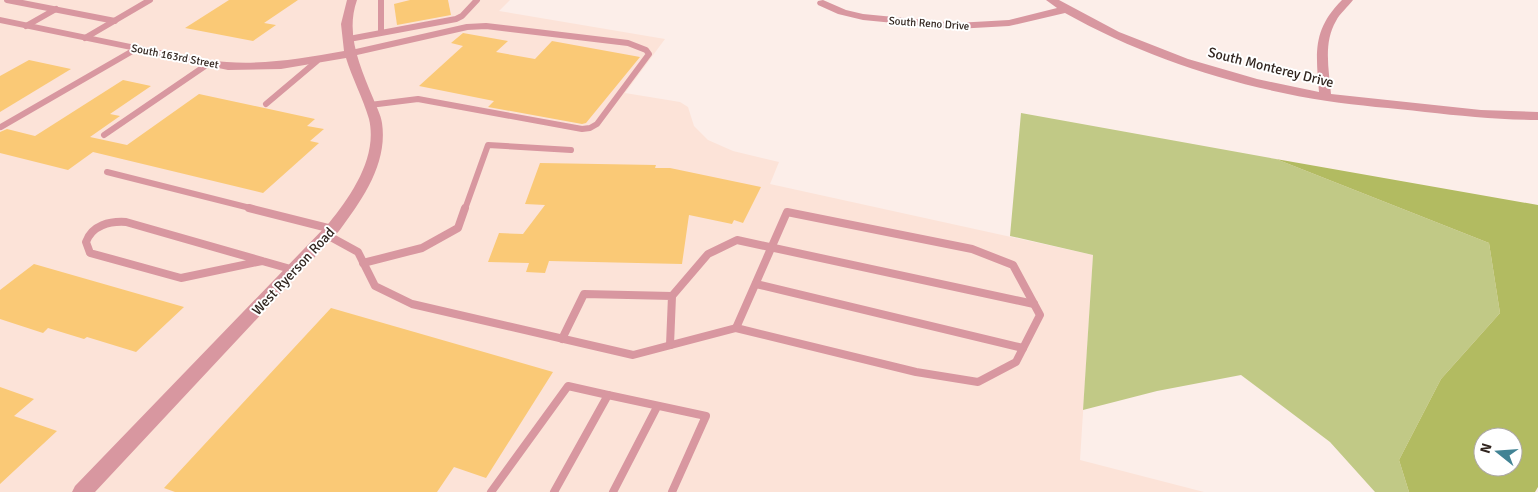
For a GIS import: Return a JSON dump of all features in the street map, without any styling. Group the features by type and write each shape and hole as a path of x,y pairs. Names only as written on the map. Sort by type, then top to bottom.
{"street":[{"name":"West Ryerson Road","path":"86,491 329,232 346,212 366,179 375,155 376,122 350,46 346,26 346,14 352,0"},
{"name":"South Monterey Drive","path":"1051,0 1118,34 1165,54 1272,86 1325,97 1467,113 1538,116"},
{"path":"1325,97 1323,51 1325,29 1332,15 1348,0"},
{"name":"South Reno Drive","path":"822,3 842,12 863,17 964,26 1009,23 1067,9"},
{"name":"South 163rd Street","path":"1,21 208,64 256,68 293,66 317,61 350,46"}],"lane":[{"path":"8,0 115,21"},
{"path":"85,38 150,0"},
{"path":"381,0 382,32"},
{"path":"350,46 382,32 462,16 477,0"},
{"path":"26,26 56,9"},
{"path":"350,46 467,27 486,26 628,43 646,50 648,54 597,124 590,128 582,129 418,99 370,105"},
{"path":"1,127 136,49"},
{"path":"266,104 317,61"},
{"path":"104,135 208,64"},
{"path":"363,262 422,248 458,228 488,145 570,150"},
{"path":"107,172 329,232 358,252 375,286 412,304 633,356 736,328 916,372 978,382 1016,362 1040,316 1013,265 972,249 787,212 736,328"},
{"path":"262,261 181,278 90,253 86,249 86,242 89,235 102,225 113,222 126,222 294,270"},
{"path":"670,345 672,296 708,254 737,240 1034,304"},
{"path":"756,284 1023,348"},
{"path":"562,339 584,294 672,296"},
{"path":"491,492 568,386 657,407 706,416 672,492"},
{"path":"554,492 608,395"},
{"path":"613,492 657,407"}],"shaded area":[{"path":"0,0 510,0 499,11 665,39 625,93 680,102 688,107 694,126 708,140 733,151 779,162 770,184 1093,255 1080,460 1204,492 0,492"}],"green space":[{"path":"1021,113 1276,159 1489,243 1500,313 1441,379 1399,460 1409,492 1375,492 1330,442 1241,375 1157,391 1083,410 1093,255 1010,236"},
{"path":"1276,159 1538,205 1538,487 1535,492 1409,492 1399,460 1441,379 1500,313 1489,243"}],"building":[{"path":"229,0 298,0 264,23 276,25 253,41 185,28"},
{"path":"410,0 448,0 451,15 397,25 394,4"},
{"path":"463,33 508,41 496,52 535,59 552,41 640,57 586,123 582,124 488,107 494,101 419,86 463,46 451,43"},
{"path":"29,60 71,69 0,112 0,76"},
{"path":"123,80 151,86 110,114 120,116 90,137 127,145 199,94 315,119 307,126 324,129 310,141 319,143 263,193 93,152 68,170 0,153 0,132 7,129 35,136"},
{"path":"540,163 656,165 655,168 670,168 761,187 743,223 734,220 732,224 689,215 682,264 549,261 545,273 526,272 529,263 488,262 499,233 523,234 545,205 525,204"},
{"path":"34,264 184,307 136,352 87,337 84,339 48,328 43,333 0,319 0,290"},
{"path":"331,308 553,372 486,478 454,467 437,492 175,492 164,488"},
{"path":"0,387 34,399 14,416 57,431 0,484"}]}
